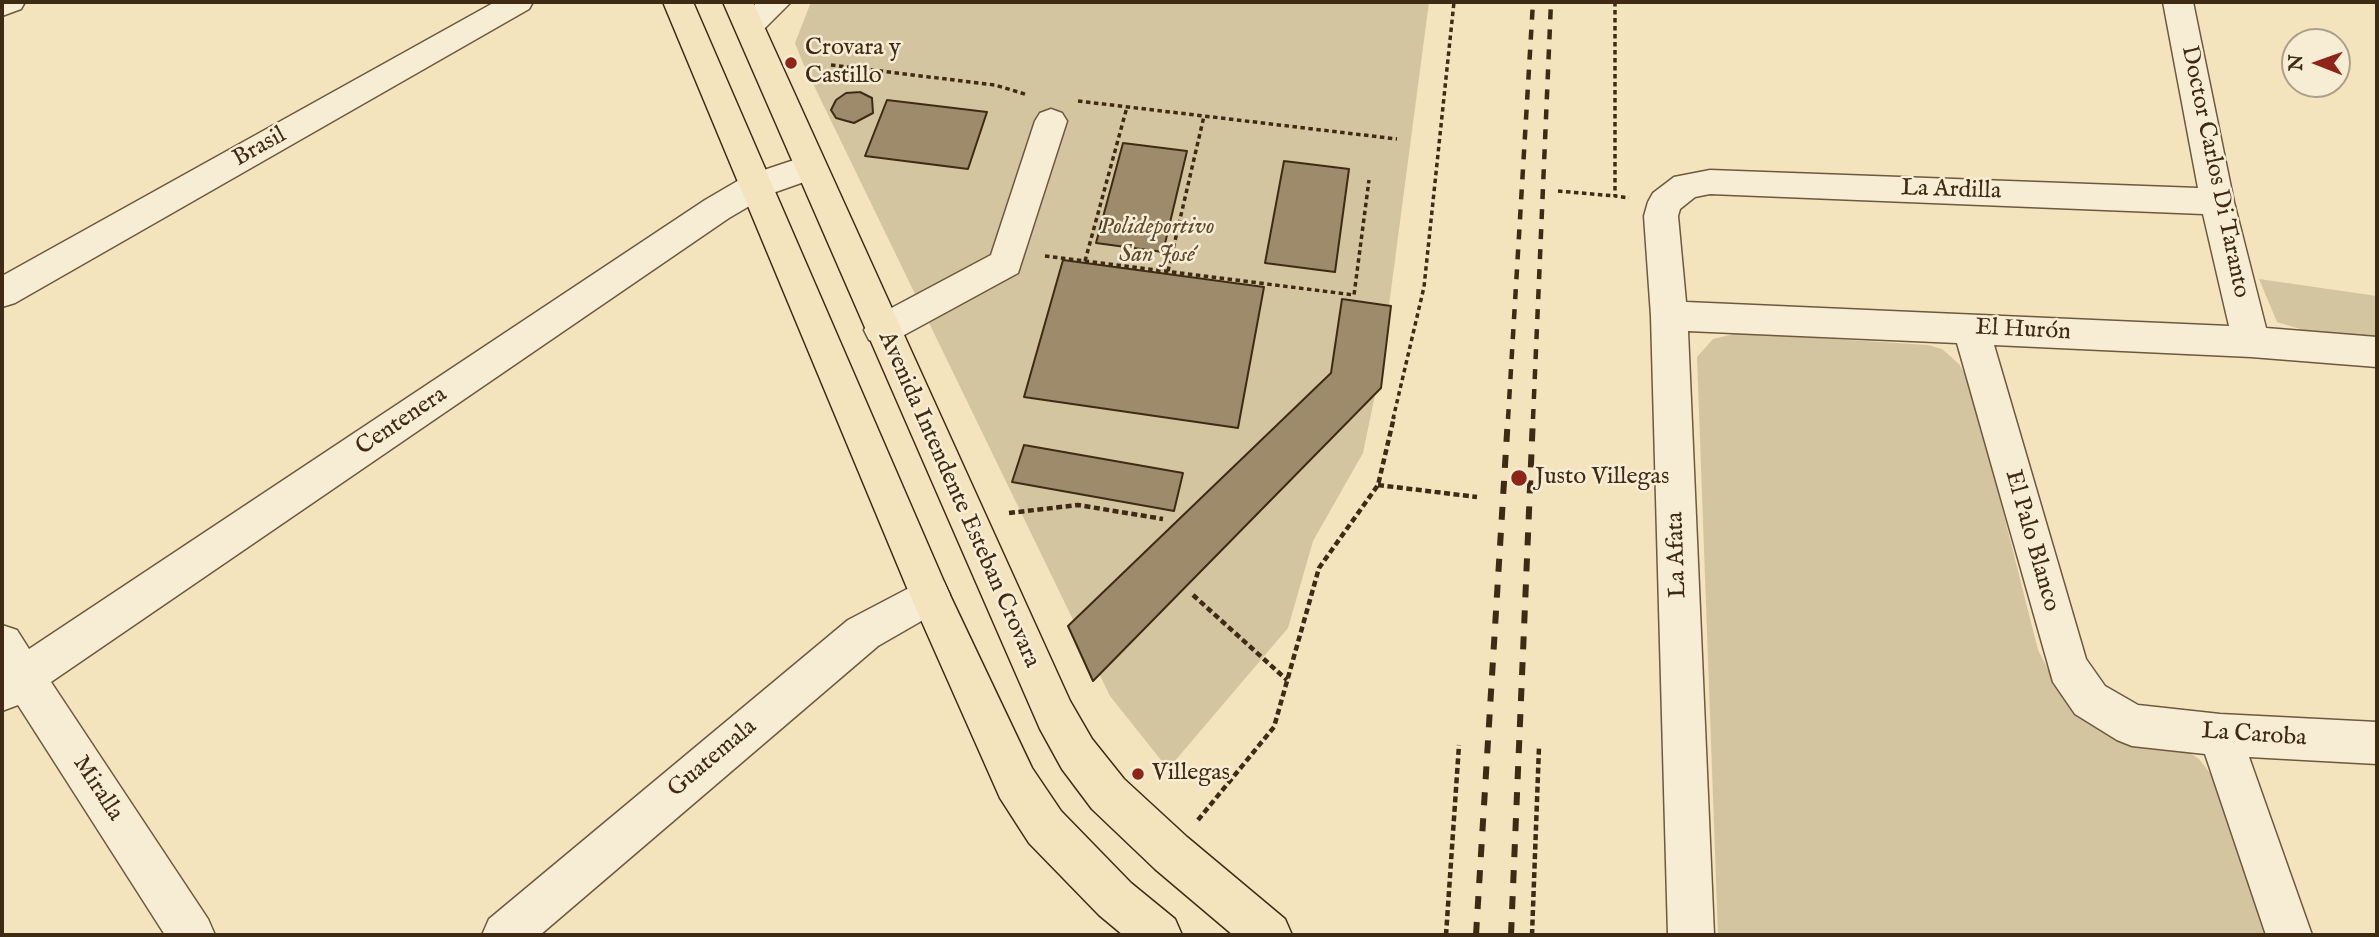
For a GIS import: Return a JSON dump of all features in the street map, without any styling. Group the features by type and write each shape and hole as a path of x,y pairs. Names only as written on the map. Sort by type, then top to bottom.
{"main road":[{"path":"678,2 930,595 1016,783 1045,827 1115,899 1159,935"},
{"name":"Avenida Intendente Esteban Crovara","path":"743,14 1055,715 1077,754 1108,794 1171,853 1269,935"}],"street":[{"path":"2,6 10,2"},
{"name":"Brasil","path":"2,293 518,2"},
{"path":"743,14 776,2"},
{"name":"Doctor Carlos Di Taranto","path":"2178,2 2217,202 2250,342"},
{"path":"882,330 1006,263 1052,106"},
{"name":"Centenera","path":"9,670 718,209 758,185 809,167"},
{"name":"La Ardilla","path":"1675,194 1710,182 1733,182 2217,202"},
{"name":"La Afata","path":"1675,194 1661,216 1669,316 1691,935"},
{"name":"El Hurón","path":"1669,316 2250,342 2377,352"},
{"name":"El Palo Blanco","path":"1970,329 2068,668 2090,700 2132,725"},
{"name":"Guatemala","path":"505,935 863,633 930,595"},
{"name":"Miralla","path":"9,670 192,935"},
{"name":"La Caroba","path":"2132,725 2220,735 2377,743"},
{"path":"2220,735 2289,935"}],"path":[{"path":"1171,853 1274,727 1319,568 1378,485 1424,286 1454,2"},
{"path":"1615,2 1615,196"},
{"path":"831,65 995,85 1052,106 1127,107 1397,139"},
{"path":"1085,261 1127,107"},
{"path":"1168,271 1204,116"},
{"path":"1010,251 1354,295 1368,180"},
{"path":"1558,191 1615,196 1675,194"},
{"path":"1378,485 1477,497"},
{"path":"966,517 1078,505 1163,519"},
{"path":"1193,595 1287,680"},
{"path":"1446,935 1459,745"},
{"path":"1532,935 1539,747"}],"green space":[{"name":"Polideportivo San José","path":"811,2 1429,2 1381,366 1363,453 1313,541 1288,628 1168,769 1110,696 802,61 795,43"},
{"path":"2259,279 2377,296 2377,340 2323,336 2277,322"},
{"path":"1738,333 1928,345 1942,349 1959,364 1971,385 2038,650 2052,677 2091,725 2117,736 2181,747 2199,759 2215,780 2227,807 2268,935 1718,935 1697,357 1713,339"}],"building":[{"path":"860,92 872,98 873,113 854,123 836,118 831,110 836,100 846,93"},
{"path":"887,100 987,112 968,169 865,156"},
{"path":"1123,143 1187,151 1163,252 1096,243"},
{"path":"1284,161 1349,169 1335,272 1265,263"},
{"path":"1063,260 1264,287 1238,428 1024,397"},
{"path":"1342,299 1391,306 1381,388 1093,681 1068,626 1331,373"},
{"path":"1024,445 1183,473 1174,511 1012,482"}],"railway":[{"path":"1508,419 1533,2"},
{"path":"1533,419 1551,2"},
{"path":"1476,935 1508,417"},
{"path":"1511,935 1533,417"}],"place":[{"name":"Crovara y Castillo","path":"791,63"},
{"name":"Justo Villegas","path":"1519,478"},
{"name":"Villegas","path":"1138,774"}]}
